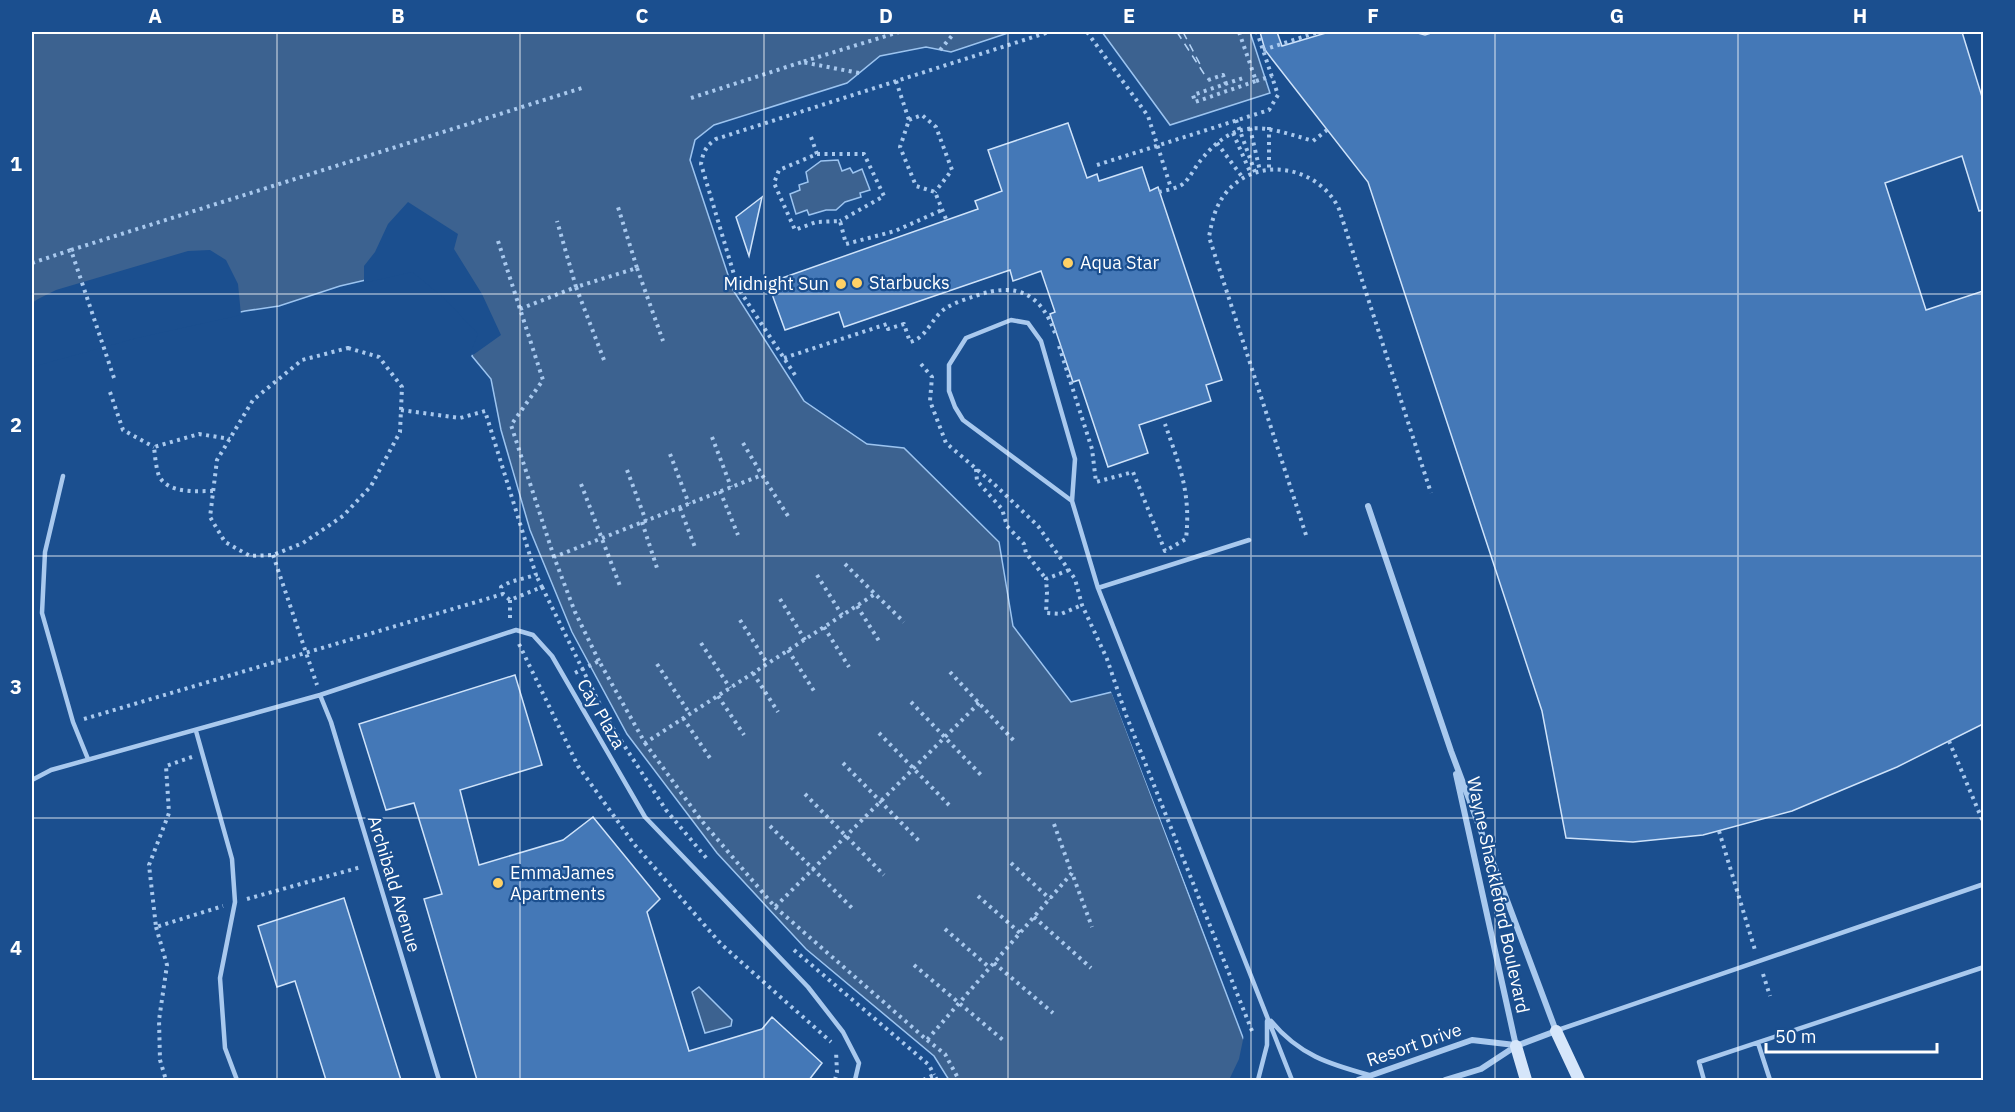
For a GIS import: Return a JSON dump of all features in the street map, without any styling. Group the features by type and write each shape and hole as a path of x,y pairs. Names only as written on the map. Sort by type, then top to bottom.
{"street":[{"name":"Wayne Shackleford Boulevard","path":"1368,506 1451,751 1556,1031"},
{"name":"Wayne Shackleford Boulevard","path":"1451,751 1516,1046"},
{"name":"Resort Drive","path":"1445,1080 1481,1069 1516,1046 1556,1031"},
{"path":"1556,1031 1579,1080"},
{"name":"Resort Drive","path":"1358,1080 1472,1040 1516,1046"},
{"path":"1516,1046 1526,1080"}],"lane":[{"path":"1072,501 963,420 955,408 949,391 949,365 966,338 1011,320 1028,323 1041,341 1075,459 1072,501 1098,588 1292,1080"},
{"path":"63,476 45,552 42,613 73,722 88,759"},
{"path":"1098,588 1249,540"},
{"name":"Cay Plaza","path":"32,780 51,770 88,759 320,695 516,630 533,635 552,656 645,818 808,987 843,1032 859,1063 855,1080"},
{"name":"Archibald Avenue","path":"320,695 331,722 439,1080"},
{"path":"196,731 232,859 235,902 220,978 225,1048 237,1080"},
{"path":"1556,1031 1983,884"},
{"path":"1704,1080 1699,1062 1983,967"},
{"path":"1267,1017 1283,1035 1306,1053 1329,1064 1372,1076"},
{"path":"1258,1080 1267,1045 1267,1017"},
{"path":"1758,1043 1770,1080"}],"path":[{"path":"691,98 899,32"},
{"path":"940,50 955,32"},
{"path":"795,375 738,288 701,164 708,144 716,139 1049,32"},
{"path":"1087,32 1148,116 1171,188"},
{"path":"1239,32 1256,81"},
{"path":"1097,165 1269,110 1278,95 1257,32"},
{"path":"1263,50 1318,32"},
{"path":"802,62 859,73"},
{"path":"1208,80 1223,75 1226,84"},
{"path":"1246,77 1193,95 1195,102 1272,76"},
{"path":"896,81 909,120 900,147 916,186 935,192"},
{"path":"32,262 585,87"},
{"path":"909,120 922,115 936,127 952,170 935,192"},
{"path":"1236,120 1256,172"},
{"path":"1250,128 1256,172"},
{"path":"1269,128 1269,170"},
{"path":"1160,192 1184,184 1199,162 1217,143 1240,130 1269,128 1313,141 1328,130"},
{"path":"1233,133 1256,172"},
{"path":"811,137 817,154"},
{"path":"1217,143 1243,178"},
{"path":"864,153 884,196 840,221 816,222 795,230 774,183 780,170 817,154 864,153"},
{"path":"1306,535 1209,237 1218,205 1227,191 1243,178 1256,172 1269,170 1293,172 1311,178 1333,196 1431,493"},
{"path":"935,192 946,219"},
{"path":"617,204 663,341"},
{"path":"840,221 846,244 895,231 942,210"},
{"path":"556,221 576,288 604,360"},
{"path":"498,241 543,380 512,425 554,557 575,612 599,662 645,743 700,820 775,906 945,1054 959,1080"},
{"path":"71,250 114,378"},
{"path":"520,309 637,268"},
{"path":"784,358 887,324 888,328 904,324 910,342 916,341 922,337 940,313 959,302 988,291 1017,290 1030,295 1050,317 1092,449 1096,482 1133,472 1165,551 1186,539 1189,513 1183,473 1165,424"},
{"path":"348,348 379,357 402,387 400,432 371,486 343,516 303,543 273,555 250,556 225,542 210,517 217,460 230,439 253,400 302,360 348,348"},
{"path":"921,364 932,377 930,401 946,443 1038,526 1075,579 1082,605 1107,659 1135,736 1252,1031 1251,1040"},
{"path":"110,392 123,430 154,447 199,434 230,439"},
{"path":"401,410 460,417 485,411 536,575 607,718 666,810 709,861"},
{"path":"712,437 731,487"},
{"path":"743,443 788,516"},
{"path":"154,447 160,477 170,486 186,491 213,491"},
{"path":"670,454 689,504"},
{"path":"975,469 977,481 1002,509 1007,526 1024,544 1026,553 1046,579 1046,613 1060,614 1082,605"},
{"path":"627,470 657,568"},
{"path":"554,557 762,475"},
{"path":"581,484 620,586"},
{"path":"720,491 738,535"},
{"path":"680,508 696,550"},
{"path":"273,555 320,695"},
{"path":"845,564 904,622"},
{"path":"1046,579 1069,570"},
{"path":"536,575 510,582 501,587 503,594 510,600 542,587"},
{"path":"817,575 842,615"},
{"path":"73,722 503,594"},
{"path":"645,743 875,594"},
{"path":"780,598 805,640"},
{"path":"857,606 879,640"},
{"path":"740,620 767,663"},
{"path":"824,627 849,667"},
{"path":"701,643 730,688"},
{"path":"789,650 814,691"},
{"path":"589,666 599,662"},
{"path":"657,664 690,714"},
{"path":"950,672 1016,742"},
{"path":"753,673 778,712"},
{"path":"718,696 744,735"},
{"path":"911,702 981,775"},
{"path":"775,906 979,703"},
{"path":"683,718 710,758"},
{"path":"879,733 949,805"},
{"path":"1949,741 1983,824"},
{"path":"166,1080 160,1060 159,1020 167,965 156,927 149,865 169,813 166,766 204,753"},
{"path":"843,763 920,841"},
{"path":"806,794 884,875"},
{"path":"1054,824 1092,927"},
{"path":"770,826 853,909"},
{"path":"1719,831 1757,957"},
{"path":"1011,863 1050,898"},
{"path":"156,927 235,902 373,864"},
{"path":"927,1040 1072,873 1072,875"},
{"path":"978,896 1020,933"},
{"path":"1034,917 1091,968"},
{"path":"945,929 990,968"},
{"path":"788,945 928,1065 937,1080"},
{"path":"994,963 1053,1013"},
{"path":"914,965 1003,1040"},
{"path":"1761,967 1770,996"},
{"path":"923,1080 934,1075"}],"water":[{"path":"32,32 1011,32 951,52 926,47 880,56 847,83 714,125 695,140 690,160 733,290 804,401 867,444 904,448 999,542 1013,626 1071,702 1112,692 1259,1080 949,1080 934,1056 806,949 717,853 627,734 572,632 530,530 501,430 491,379 472,356 481,333 445,295 413,269 340,286 279,306 245,311 137,335 32,364"},
{"path":"1102,32 1250,32 1270,93 1170,125"},
{"path":"838,160 842,171 850,168 853,173 862,169 870,190 860,193 861,197 845,202 836,210 826,210 809,215 807,210 796,214 790,194 800,190 799,185 808,182 806,172 821,161"},
{"path":"699,987 732,1020 731,1026 705,1033 692,992"}],"pier":[{"path":"408,202 458,234 454,249 482,294 501,335 473,355 470,354 478,334 443,297 412,272 364,283 364,266 375,252 388,224"},
{"path":"210,250 226,260 238,284 241,315 137,338 32,367 32,303 38,299 56,290 188,251"},
{"path":"1110,689 1114,691 1262,1080 1229,1080 1239,1059 1244,1035"}],"building":[{"path":"1260,32 1277,32 1282,46 1329,32 1414,32 1425,35 1434,32 1962,32 1983,100 1983,210 1979,211 1962,156 1885,183 1926,310 1983,291 1983,724 1897,767 1792,811 1703,835 1633,842 1566,838 1542,711 1368,182 1265,50"},
{"path":"1068,123 1087,178 1097,174 1099,181 1142,167 1150,191 1158,187 1222,380 1206,385 1211,401 1139,425 1148,453 1108,467 1079,380 1073,382 1050,314 1055,312 1041,271 1013,281 1010,270 844,327 839,312 785,330 768,283 978,209 975,201 1002,191 988,150"},
{"path":"762,197 749,256 736,217"},
{"name":"EmmaJames Apartments","path":"515,675 542,765 460,790 479,865 563,840 593,817 660,899 647,912 689,1051 762,1029 772,1017 822,1063 809,1080 477,1080 424,899 442,894 414,803 386,810 359,724"},
{"path":"344,898 401,1080 326,1080 295,981 277,987 258,926"}],"ferry route":[{"path":"1177,32 1208,80"},
{"path":"1183,32 1202,68"}],"place":[{"name":"Aqua Star","path":"1068,263"},
{"name":"Starbucks","path":"857,283"},
{"name":"Midnight Sun","path":"841,284"},
{"name":"EmmaJames Apartments","path":"498,883"}]}
